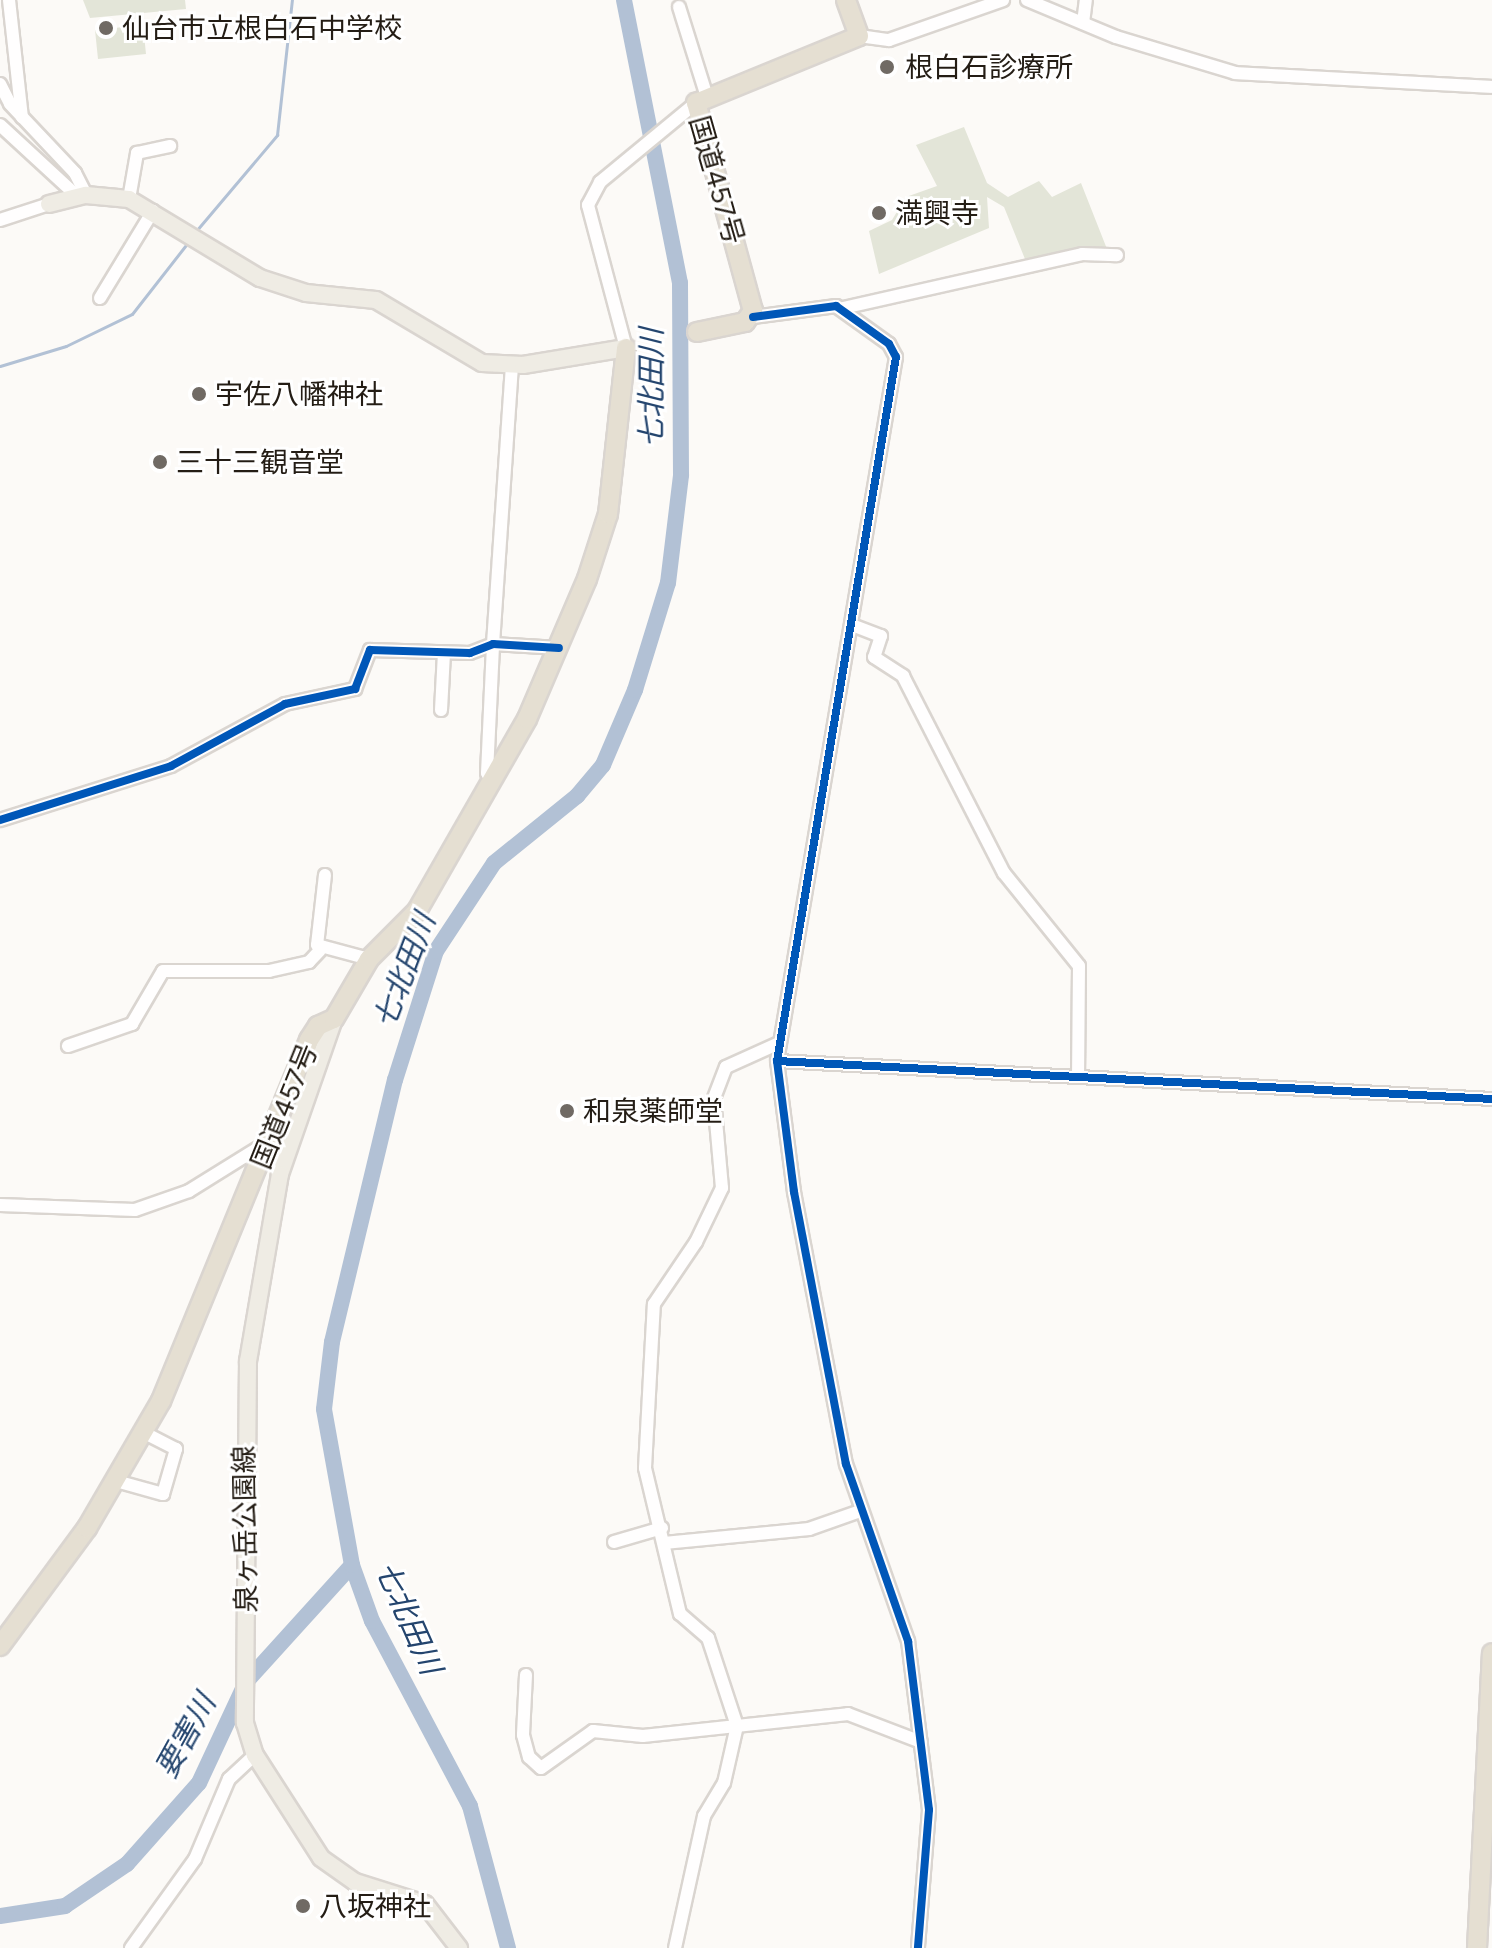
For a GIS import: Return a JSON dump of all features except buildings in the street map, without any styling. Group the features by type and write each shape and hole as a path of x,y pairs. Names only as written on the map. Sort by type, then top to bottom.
{"highway":[{"path":"846,0 859,36"},
{"name":"国道457号","path":"753,317 701,100 859,36"},
{"path":"697,332 753,317"},
{"name":"国道457号","path":"0,1646 116,1481 144,1433 189,1344 309,1040 318,1026 334,1019 369,959 417,911 492,782 559,648 608,514 626,348"},
{"path":"1477,1948 1492,1653"}],"main road":[{"path":"49,204 82,195 129,199 276,285 376,300 471,359 512,366 626,348"},
{"name":"泉ヶ岳公園線","path":"334,1019 280,1174 257,1291 242,1449 243,1706 255,1755 321,1858 355,1882 425,1904 459,1948"}],"street":[{"path":"9,0 22,117"},
{"path":"859,36 889,40 1003,0"},
{"path":"1027,0 1083,23 1235,73 1492,87"},
{"path":"1083,23 1086,0"},
{"path":"626,348 587,215 595,188 701,100 679,7"},
{"path":"0,84 22,117 75,173 82,195"},
{"path":"0,125 82,195"},
{"path":"129,199 137,153 170,146"},
{"path":"0,220 49,204"},
{"path":"100,298 153,211"},
{"path":"753,317 843,308 1082,254 1117,255"},
{"path":"843,308 889,344 896,357 777,1044 777,1061 794,1192 860,1511 906,1628 929,1810 918,1948"},
{"path":"492,782 487,773 493,644 512,366"},
{"path":"852,625 881,636 874,657 903,676 1004,873 1079,966 1078,1076"},
{"path":"0,820 171,766 285,704 355,689 370,650 444,653 493,644 559,648"},
{"path":"441,710 444,653"},
{"path":"68,1046 132,1024 163,971 269,971 309,962 320,950 325,875"},
{"path":"320,950 369,959"},
{"path":"675,1948 704,1816 724,1783 737,1726 708,1638 680,1614 662,1528 645,1468 654,1304 696,1242 722,1188 714,1098 726,1067 777,1044"},
{"path":"777,1061 1492,1099"},
{"path":"0,1205 135,1210 189,1191 266,1143"},
{"path":"116,1481 163,1494 176,1449 144,1433"},
{"path":"664,1543 809,1529 860,1511"},
{"path":"614,1542 662,1528"},
{"path":"526,1675 523,1735 529,1757 541,1768 584,1733 643,1736 848,1714 921,1742"},
{"path":"131,1948 195,1859 229,1779 255,1755"}],"shaded area":[{"path":"83,0 185,0 186,9 90,18"},
{"path":"143,25 146,54 98,59 95,30"},
{"path":"964,127 987,183 1008,197 1039,181 1052,197 1081,183 1107,249 1027,264 1004,207 987,197 989,228 879,274 869,231 892,220 906,197 937,186 916,145"}],"waterway":[{"path":"196,231 277,135 292,0"},
{"name":"七北田川","path":"508,1948 470,1806 372,1621 352,1565 324,1409 332,1342 395,1080 436,951 494,863 577,796 603,765 635,690 668,583 681,475 680,283 624,0"},
{"path":"0,366 66,346 132,314 189,241"},
{"name":"要害川","path":"0,1916 65,1906 127,1864 199,1783 246,1682 352,1565"}],"cycle path":[{"path":"753,317 836,306 889,344 896,357 777,1061 794,1192 846,1464 908,1641 929,1810 918,1948"},
{"path":"0,820 171,766 285,704 355,689 370,650 470,653 493,644 559,648"},
{"path":"777,1061 1492,1099"}],"place":[{"name":"仙台市立根白石中学校","path":"106,28"},
{"name":"根白石診療所","path":"887,67"},
{"name":"満興寺","path":"879,213"},
{"name":"宇佐八幡神社","path":"199,394"},
{"name":"三十三観音堂","path":"160,462"},
{"name":"和泉薬師堂","path":"567,1111"},
{"name":"八坂神社","path":"303,1906"}]}
